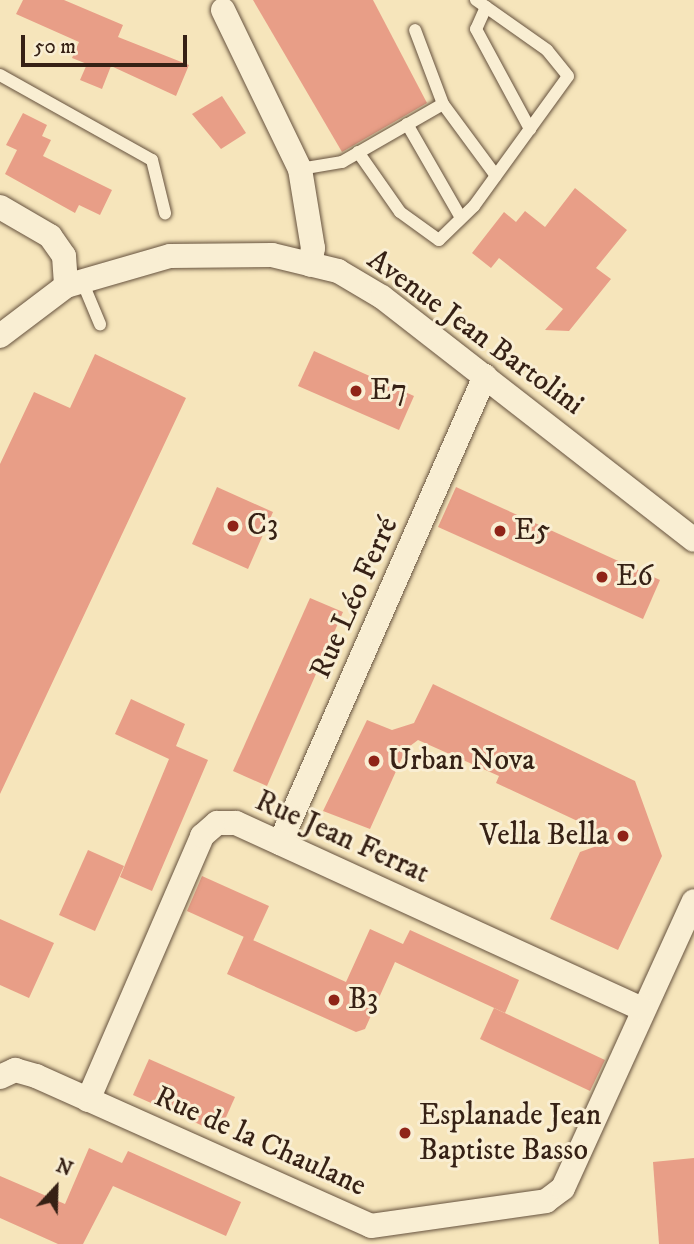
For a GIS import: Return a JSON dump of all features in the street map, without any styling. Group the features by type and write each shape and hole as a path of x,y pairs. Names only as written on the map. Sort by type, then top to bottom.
{"street":[{"path":"223,10 300,169 313,248 310,265"},
{"path":"0,207 50,236 64,256 74,284"},
{"name":"Avenue Jean Bartolini","path":"0,336 74,284 129,264 216,253 338,271 382,298 694,540"},
{"name":"Rue Léo Ferré","path":"280,843 485,376"},
{"name":"Rue Jean Ferrat","path":"88,1100 202,835 217,823 236,823 643,1009"},
{"name":"Rue de la Chaulane","path":"0,1077 15,1070 371,1226 546,1200 563,1188 694,901"}],"lane":[{"path":"358,152 400,212 439,240 496,176 530,129 568,76 547,50 481,4 476,29 530,129"},
{"path":"415,30 443,104 496,176"},
{"path":"0,75 152,160 165,213"},
{"path":"300,169 358,152 443,104"},
{"path":"407,124 461,218"},
{"path":"74,284 100,324"}],"building":[{"path":"23,0 64,0 123,25 118,37 189,65 176,96 111,66 102,89 80,80 87,64 72,58 79,42 16,14"},
{"path":"253,0 373,0 427,103 342,152"},
{"path":"222,96 246,133 221,149 192,114"},
{"path":"23,113 47,125 42,136 51,140 43,156 112,190 100,215 79,205 75,213 5,174 17,150 6,145"},
{"path":"575,188 627,230 596,268 611,279 569,331 545,330 563,309 499,258 491,268 472,253 504,212 516,222 525,211 545,227"},
{"name":"E7","path":"314,351 414,396 399,430 298,386"},
{"path":"95,354 186,398 0,794 0,464 34,392 70,408"},
{"name":"C3","path":"217,487 273,512 248,569 192,544"},
{"path":"456,487 660,580 643,619 438,527"},
{"path":"310,598 343,612 267,786 233,771"},
{"name":"Vella Bella","path":"433,684 635,781 662,856 618,950 550,919 580,852 594,847 586,825 496,783 499,776 418,740 406,749 370,829 323,811 367,720 392,730 414,723"},
{"path":"131,699 185,724 176,746 208,760 152,891 120,877 169,759 115,734"},
{"path":"88,850 124,866 95,931 59,915"},
{"path":"202,876 269,906 253,941 187,911"},
{"path":"0,919 54,943 29,998 0,985"},
{"path":"370,929 403,944 410,930 519,980 505,1013 395,962 365,1029 356,1032 227,974 244,936 346,982"},
{"path":"494,1008 605,1060 590,1091 480,1039"},
{"path":"149,1059 235,1097 219,1133 133,1095"},
{"path":"89,1148 122,1163 128,1151 241,1202 226,1236 113,1186 83,1244 58,1244 0,1218 0,1176 65,1204"},
{"path":"694,1158 694,1244 659,1244 653,1162"}],"place":[{"name":"E7","path":"356,391"},
{"name":"C3","path":"233,526"},
{"name":"E5","path":"500,531"},
{"name":"E6","path":"602,577"},
{"name":"Urban Nova","path":"374,761"},
{"name":"Vella Bella","path":"623,836"},
{"name":"B3","path":"334,1000"},
{"name":"Esplanade Jean Baptiste Basso","path":"405,1133"}]}
